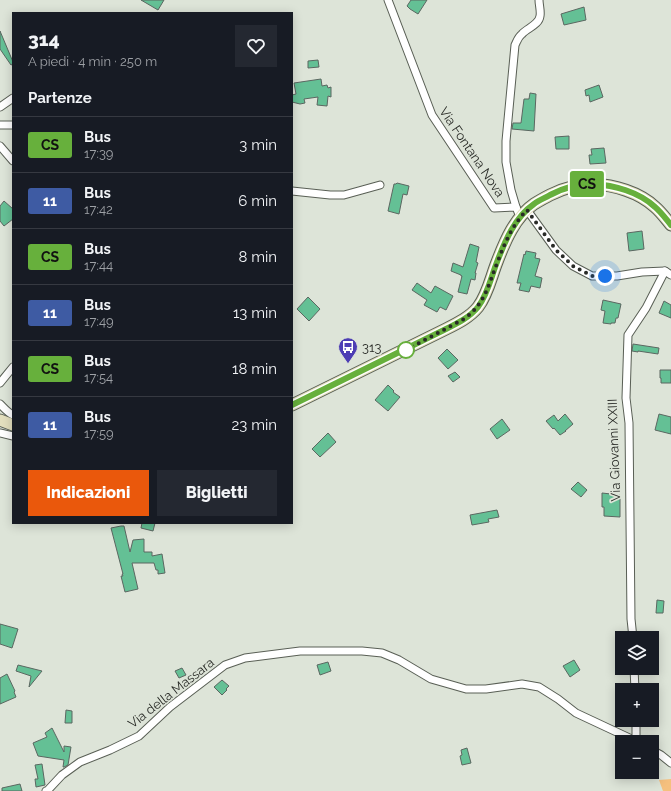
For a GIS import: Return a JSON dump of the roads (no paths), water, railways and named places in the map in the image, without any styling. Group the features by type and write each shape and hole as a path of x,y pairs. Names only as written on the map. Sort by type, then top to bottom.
{"main road":[{"path":"293,405 440,333 472,314 485,295 510,232 521,211 558,191 573,186 587,184 612,186 641,197 654,206 671,225"},
{"path":"0,420 12,424"}],"street":[{"name":"Via Fontana Nova","path":"388,0 432,115 494,208 521,211"},
{"name":"Via Fontana Nova","path":"521,211 511,190 506,162 509,97 515,45 517,39 538,21 541,15 538,0"},
{"path":"0,107 12,99"},
{"path":"0,125 12,125"},
{"path":"0,146 12,160"},
{"path":"293,191 344,195 380,185"},
{"name":"Via Giovanni XXIII","path":"521,211 556,250 573,266 592,276 617,276 642,272 668,273 628,335 626,398 629,423 632,631"},
{"path":"0,383 12,368"},
{"path":"293,411 305,399"},
{"path":"0,404 5,410 12,414"},
{"path":"0,433 12,436"},
{"name":"Via della Massara","path":"46,791 62,775 80,762 139,736 170,707 225,665 245,658 300,651 362,651 382,653 398,660 431,679 466,688 486,689 522,684 539,687 576,712 623,735"},
{"path":"659,754 671,763"}],"place":[{"name":"313","path":"348,364"}]}
